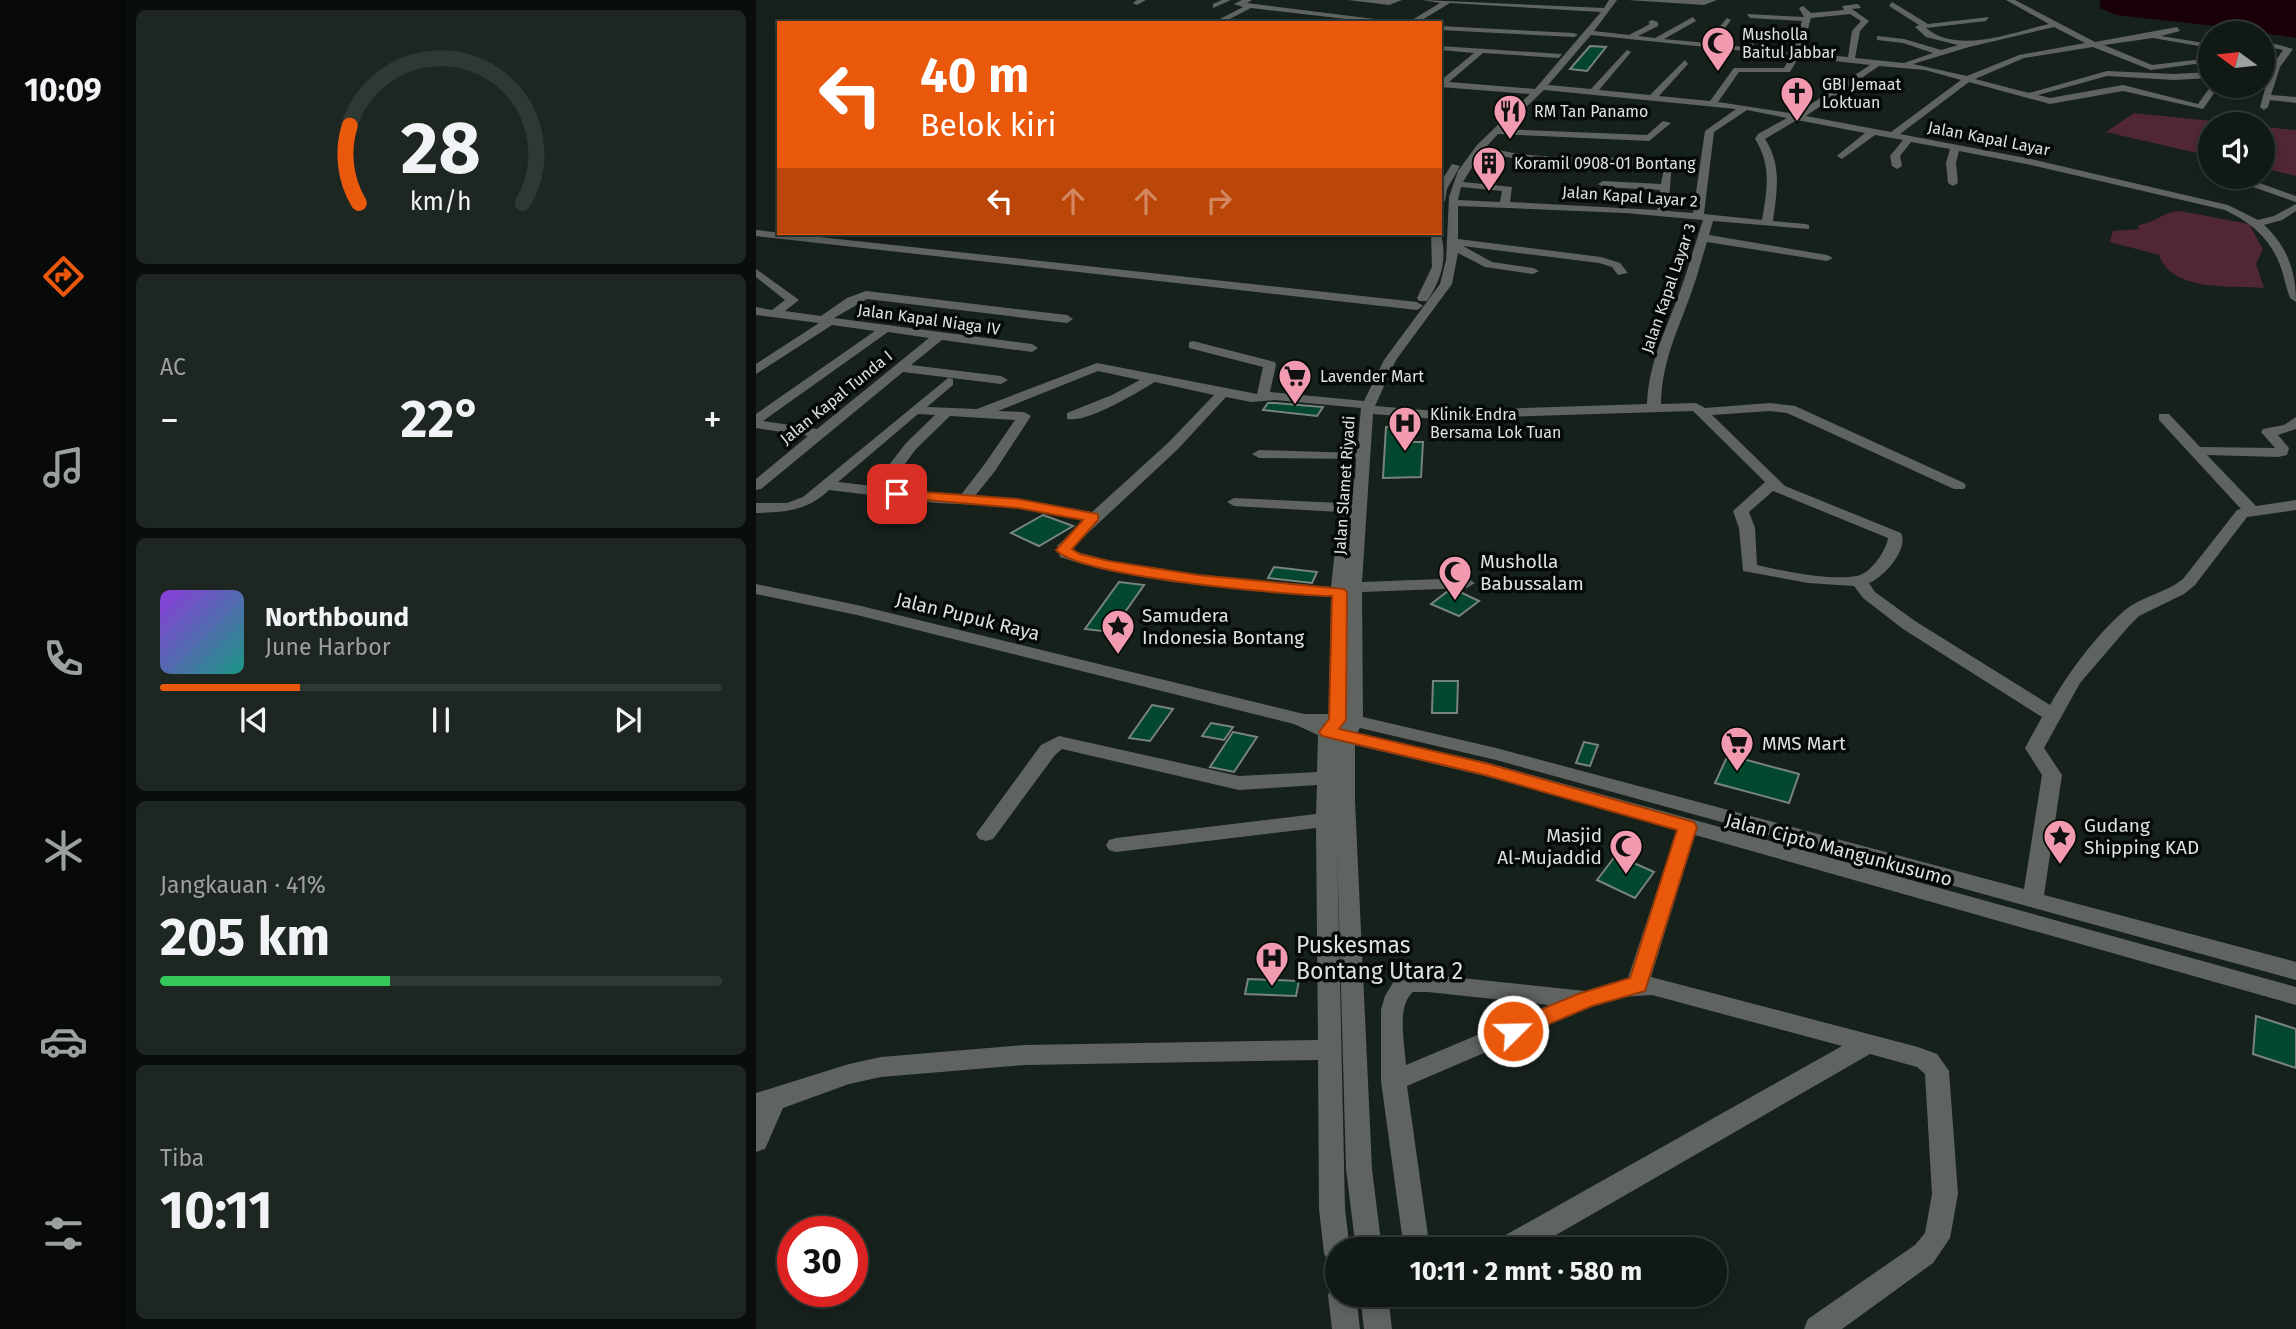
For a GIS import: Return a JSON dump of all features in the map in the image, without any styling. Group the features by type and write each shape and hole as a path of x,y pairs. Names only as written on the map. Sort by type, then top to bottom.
{"street":[{"path":"1216,6 1227,0"},
{"path":"1352,0 1389,3 1398,0"},
{"path":"1426,0 1516,2 1551,7 1605,5"},
{"path":"1632,0 1708,3 1713,0"},
{"path":"2010,0 2095,46 2148,69 2198,62"},
{"path":"1415,21 1449,1"},
{"path":"1219,21 1248,3 1300,13 1383,21"},
{"path":"1892,4 1924,25"},
{"name":"Jalan Slamet Riyadi","path":"1442,188 1589,33 1605,5"},
{"name":"Jalan Slamet Riyadi","path":"1341,727 1346,589 1363,407 1390,360 1452,272 1453,241 1447,202 1457,184 1459,170 1478,139 1535,90 1574,35 1605,5"},
{"path":"1541,16 1551,7"},
{"path":"1737,70 1784,71 1796,55 1805,8"},
{"path":"1750,16 1805,8 1855,9 1865,22 1856,31 1851,61"},
{"path":"1433,11 1454,12"},
{"path":"1292,18 1300,13"},
{"path":"1337,21 1343,17"},
{"path":"1658,39 1693,19"},
{"path":"1967,45 1929,35 1919,27 1986,19"},
{"path":"1708,45 1727,20"},
{"path":"1630,36 1653,26 1655,24 1652,22"},
{"path":"1898,66 1967,45 2054,25"},
{"path":"1442,28 1574,35"},
{"path":"1893,135 1922,110 1967,79 2018,58 2152,37 2177,29"},
{"path":"1713,103 1760,31"},
{"path":"1589,33 1708,45 1744,54 1796,55 1933,69 2050,102 2077,106"},
{"path":"2152,37 2198,44"},
{"path":"1880,38 1904,41 1941,53"},
{"path":"2275,46 2289,49 2284,51 2275,71"},
{"path":"1442,48 1559,56"},
{"path":"1442,83 1482,50"},
{"path":"2284,51 2296,54"},
{"path":"1501,52 1510,59"},
{"path":"1593,92 1628,52"},
{"path":"1653,97 1685,62"},
{"path":"1768,223 1772,162 1761,136 1796,117 1876,64"},
{"path":"2030,95 2107,74 2198,76"},
{"path":"2169,91 2174,77"},
{"name":"Jalan Kapal Layar","path":"1442,84 1593,92 1745,107 1956,146 2228,208 2259,223 2284,259 2296,298"},
{"path":"2050,102 2123,88 2200,107 2206,98"},
{"path":"2264,107 2267,98"},
{"path":"2275,98 2296,100"},
{"name":"Jalan Kapal Layar 3","path":"1654,410 1655,377 1662,350 1684,298 1704,238 1710,131 1745,107"},
{"path":"1496,131 1649,138 1666,123"},
{"path":"1842,156 1875,131"},
{"path":"1897,166 1895,156 1909,138"},
{"path":"1953,183 1951,163 1956,146"},
{"path":"1480,148 1504,155 1555,160 1669,165 1662,213"},
{"path":"1457,184 1508,189 1504,205"},
{"path":"1603,184 1666,187"},
{"path":"2268,189 2296,199"},
{"name":"Jalan Kapal Layar 2","path":"1447,202 1662,213 1805,227"},
{"path":"2259,223 2278,218 2296,207"},
{"path":"756,233 1417,306"},
{"name":"Jalan Slamet Riyadi","path":"1353,508 1352,456 1363,407 1375,370 1433,284 1438,269 1436,235"},
{"path":"1704,238 1827,258"},
{"path":"1453,241 1459,249 1489,265 1533,271"},
{"path":"1453,241 1601,260 1616,265 1622,273"},
{"path":"756,272 793,300 774,314"},
{"path":"756,370 851,301 866,295 1068,319"},
{"name":"Jalan Kapal Niaga IV","path":"756,312 1032,348"},
{"path":"756,422 885,329"},
{"name":"Jalan Kapal Tunda I","path":"758,482 939,336"},
{"path":"1193,345 1270,365 1262,394 1264,397"},
{"path":"975,415 1091,368 1101,367 1222,394 1436,415 1690,407 1702,412 1773,483 1789,494 1896,537 1896,545 1878,569 1859,581 1840,581 1749,568 1747,528 1741,510 1773,483"},
{"path":"900,368 1001,380"},
{"path":"1072,416 1117,398 1153,378"},
{"path":"756,508 799,506 811,500 948,382"},
{"path":"1222,394 1172,446 1093,517 1065,546 1066,554 1109,566 1299,590 1467,583"},
{"path":"1702,412 1770,407 1790,409 1959,486"},
{"path":"915,410 1024,418 964,500"},
{"path":"877,491 894,472 911,446 945,413"},
{"path":"2164,417 2251,510"},
{"path":"2197,451 2282,452 2282,448 2267,432 2288,429 2296,421"},
{"path":"756,422 820,434"},
{"path":"1259,454 1352,456"},
{"path":"826,485 1018,503 1093,517"},
{"path":"1234,502 1353,508"},
{"path":"2033,901 2052,775 2034,748 2073,680 2133,612 2178,591 2189,582 2242,513 2296,505"},
{"path":"1859,581 1869,595 1909,625 2052,715"},
{"name":"Jalan Pupuk Raya","path":"756,589 857,610 1168,688"},
{"name":"Jalan Cipto Mangunkusumo","path":"1168,688 1300,719 1496,754 2296,971"},
{"path":"1335,1237 1332,1209 1326,778 1341,727"},
{"path":"1341,727 1359,1170 1367,1237"},
{"name":"Jalan Cipto Mangunkusumo","path":"1341,727 1688,827 2296,996"},
{"path":"986,834 1048,750 1059,742 1239,783 1326,778"},
{"path":"1116,845 1326,820"},
{"path":"1637,985 1688,827"},
{"path":"1415,1237 1393,1081 1395,997 1402,988 1413,982 1585,1000"},
{"path":"1393,1081 1585,1000 1619,988 1637,985 1651,986 1929,1061 1937,1071 1945,1194 1943,1218 1937,1238 1924,1254 1818,1329"},
{"path":"1527,1237 1869,1043"},
{"path":"756,1141 765,1103 835,1078 881,1067 1025,1055 1330,1051"},
{"path":"1343,1307 1346,1329"},
{"path":"1375,1307 1378,1329"}],"shaded area":[{"path":"2100,0 2296,0 2296,38 2275,35 2275,21 2198,21 2198,24 2116,15 2100,8"},
{"path":"2134,113 2198,120 2198,153 2106,132"},
{"path":"2275,128 2296,130 2296,176 2275,171"},
{"path":"2180,211 2249,224 2263,249 2256,264 2264,288 2204,285 2190,281 2177,276 2166,267 2159,255 2110,242 2113,231 2141,229 2138,228 2139,225"}],"building":[{"path":"1590,46 1606,47 1587,71 1570,69"},
{"path":"1268,403 1323,407 1317,416 1263,410"},
{"path":"1386,427 1407,427 1406,442 1423,442 1421,477 1383,478"},
{"path":"1043,515 1073,526 1039,546 1011,533"},
{"path":"1274,567 1317,572 1312,583 1268,578"},
{"path":"1119,582 1144,585 1111,632 1085,629"},
{"name":"Musholla Babussalam","path":"1448,591 1458,591 1479,601 1459,616 1431,604"},
{"path":"1433,681 1458,681 1457,713 1432,713"},
{"path":"1152,705 1173,709 1150,741 1129,738"},
{"path":"1211,723 1233,727 1224,740 1202,736"},
{"path":"1233,732 1257,737 1234,772 1210,767"},
{"path":"1584,742 1598,745 1590,766 1576,763"},
{"path":"1728,755 1799,774 1789,803 1715,783"},
{"name":"Masjid Al-Mujaddid","path":"1616,855 1654,872 1635,898 1597,880"},
{"name":"Puskesmas Bontang Utara 2","path":"1248,979 1299,981 1296,996 1245,994"},
{"path":"2256,1016 2296,1029 2296,1068 2253,1054"}],"place":[{"name":"Musholla Baitul Jabbar","path":"1718,73"},
{"name":"GBI Jemaat Loktuan","path":"1797,123"},
{"name":"RM Tan Panamo","path":"1510,141"},
{"name":"Koramil 0908-01 Bontang","path":"1489,193"},
{"name":"Lavender Mart","path":"1295,406"},
{"name":"Klinik Endra Bersama Lok Tuan","path":"1405,453"},
{"name":"Musholla Babussalam","path":"1455,602"},
{"name":"Samudera Indonesia Bontang","path":"1118,656"},
{"name":"MMS Mart","path":"1737,773"},
{"name":"Gudang Shipping KAD","path":"2060,866"},
{"name":"Masjid Al-Mujaddid","path":"1626,876"},
{"name":"Puskesmas Bontang Utara 2","path":"1272,988"}],"route":[{"path":"897,494 1018,503 1093,517 1064,550 1066,554 1109,566 1198,579 1339,592 1338,720 1328,732 1485,769 1688,827 1637,985 1619,988 1585,1000 1513,1031"}]}
